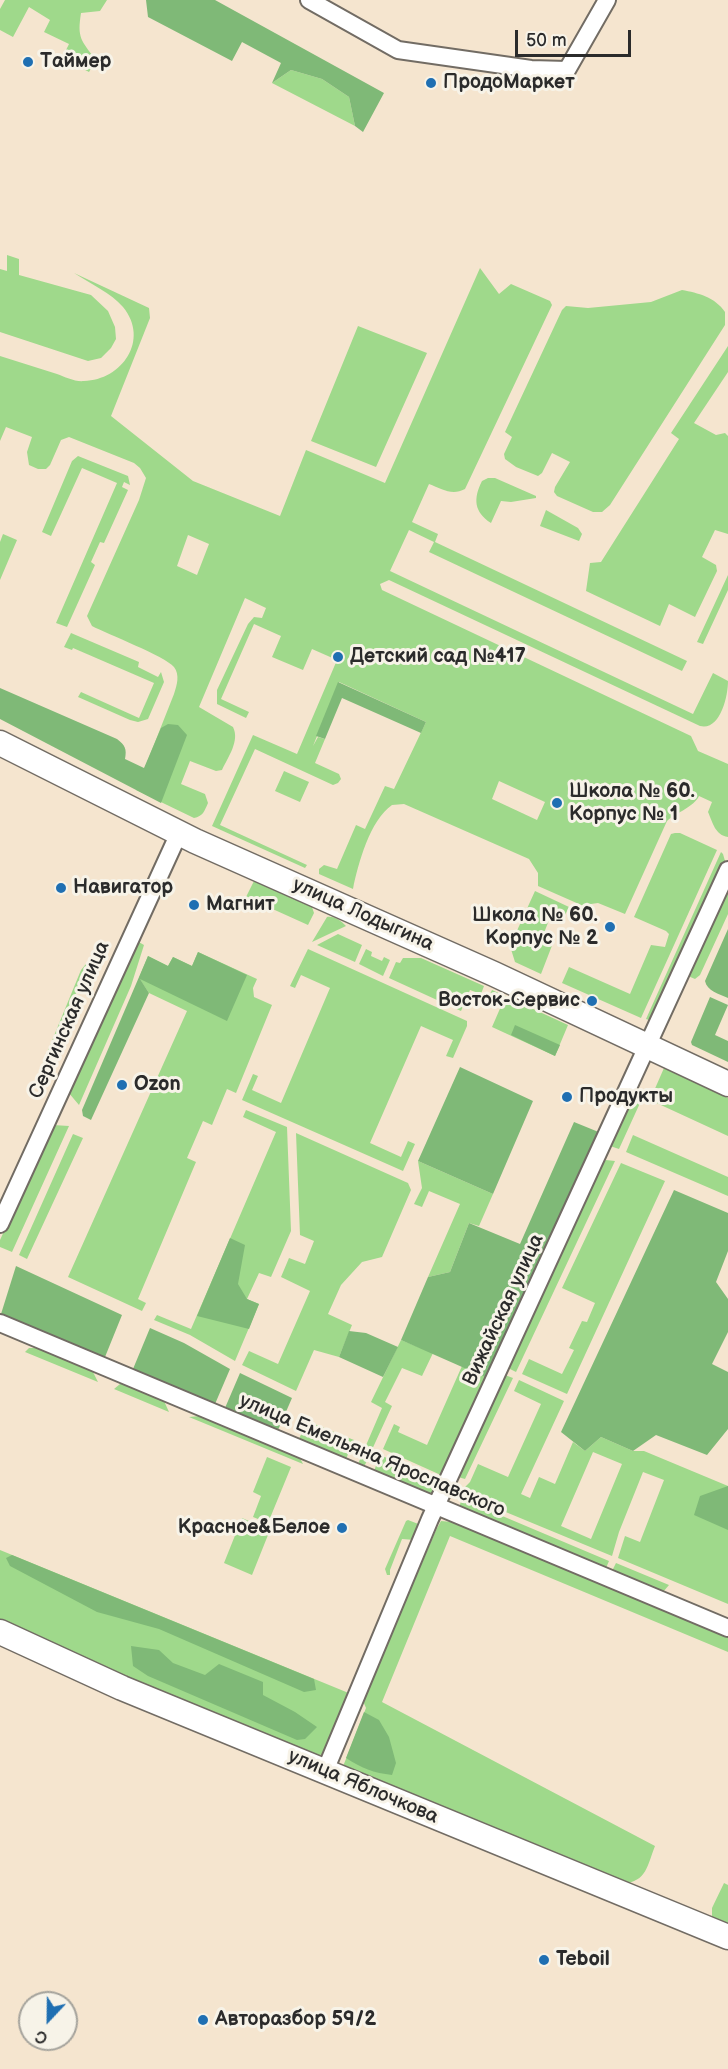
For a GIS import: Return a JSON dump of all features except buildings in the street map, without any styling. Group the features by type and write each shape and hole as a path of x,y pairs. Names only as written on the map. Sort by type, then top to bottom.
{"main road":[{"name":"улица Лодыгина","path":"0,743 179,833 494,974 728,1084"},
{"name":"улица Яблочкова","path":"0,1632 122,1688 728,1937"}],"street":[{"path":"309,0 398,50 531,69 567,70 607,0"},
{"name":"Сергинская улица","path":"0,1224 179,833"},
{"name":"Вижайская улица","path":"325,1771 436,1507 728,870"},
{"name":"улица Емельяна Ярославского","path":"0,1323 728,1628"}],"green space":[{"path":"5,0 107,0 100,11 81,13 81,38 96,60 89,72 62,58 69,44 44,32 50,20 29,7 13,37 0,30 0,9"},
{"path":"146,0 215,0 384,93 363,132 355,126 349,97 322,79 291,70 272,83 281,63 242,42 232,61 148,17"},
{"path":"291,70 322,79 349,97 355,126 272,83"},
{"path":"7,255 19,259 19,275 91,295 108,311 115,327 116,339 111,348 101,358 88,361 0,332 0,269 7,271"},
{"path":"480,268 499,294 511,284 550,301 552,305 465,489 451,492 429,484 412,522 438,534 435,542 687,661 682,671 429,552 434,542 409,530 390,571 693,714 713,673 728,681 724,704 718,718 707,726 700,726 389,580 380,584 382,590 691,736 698,751 728,764 728,837 720,834 713,824 708,812 712,802 699,796 697,800 667,821 625,914 598,903 591,904 588,908 538,886 538,873 529,859 404,804 392,805 377,821 366,843 353,889 319,874 319,869 324,865 337,869 356,825 365,829 385,786 394,789 426,722 339,682 313,746 318,737 325,739 315,763 339,774 341,779 338,783 333,785 255,749 220,825 307,865 305,868 212,826 253,735 297,754 337,660 312,649 303,670 272,657 281,636 254,624 221,699 249,712 246,718 217,704 217,690 248,624 254,617 262,618 266,608 245,598 199,707 233,727 235,738 232,749 222,770 216,771 190,761 181,784 205,794 208,803 204,811 194,818 136,790 174,694 177,673 169,662 160,657 92,626 87,616 139,500 146,478 134,463 69,437 61,440 46,469 38,469 29,465 27,452 32,437 6,427 0,441 0,356 81,381 98,379 110,374 120,366 133,345 134,332 131,320 113,297 74,273 149,308 150,318 111,416 193,481 280,516 306,450 385,483","holes":["188,535 209,544 197,575 177,566","499,781 545,802 537,820 492,799"]},
{"path":"682,290 700,294 721,307 725,312 725,325 610,505 602,512 593,512 557,496 554,492 555,487 570,462 552,453 542,473 538,476 516,467 505,459 504,454 512,437 505,432 562,310 566,306 588,308 651,302"},
{"path":"358,326 427,353 376,467 311,441"},
{"path":"728,346 728,372 694,423 716,435 725,433 728,436 728,534 715,530 702,557 716,565 717,571 695,617 669,604 660,626 586,591 590,563 601,562 679,439 671,433"},
{"path":"78,456 128,476 130,485 124,482 122,487 128,490 104,543 100,542 91,562 95,565 67,627 56,623 117,483 82,468 51,536 42,532 72,461"},
{"path":"495,478 536,498 511,502 501,501 491,523 478,510 476,499 482,481"},
{"path":"546,510 578,528 582,534 579,541 540,526"},
{"path":"3,534 17,540 0,580 0,542"},
{"path":"728,575 728,590 703,644 697,642"},
{"path":"71,633 139,662 138,667 158,677 161,672 164,682 148,719 138,722 130,720 78,697 81,692 139,718 154,683 73,648 72,650 64,647"},
{"path":"338,682 426,722 421,733 342,698 325,739 316,736"},
{"path":"0,688 117,739 125,748 125,759 144,768 161,728 168,724 178,725 187,735 161,803 0,719"},
{"path":"284,771 309,782 300,802 275,791"},
{"path":"680,833 717,850 641,1018 562,983 569,967 630,994 651,945 665,947 669,934 634,917 671,834"},
{"path":"721,852 725,861 652,1021 646,1019"},
{"path":"254,881 312,907 314,913 308,925 246,897"},
{"path":"728,888 728,914 700,975 695,979 688,976"},
{"path":"535,891 569,907 565,915 553,910 542,938 553,943 541,974 515,962 510,946"},
{"path":"327,917 335,918 346,926 312,942"},
{"path":"728,929 728,998 711,990 705,981"},
{"path":"338,934 362,945 355,962 317,945"},
{"path":"137,941 144,945 131,986 79,1105 68,1092"},
{"path":"308,949 467,1021 453,1058 446,1056 453,1040 421,1026 370,1143 401,1157 408,1141 415,1144 403,1171 242,1100 253,1074 258,1076 252,1090 281,1103 330,988 301,975 295,988 290,986"},
{"path":"366,949 372,952 371,956 382,961 384,957 390,960 383,976 359,964"},
{"path":"198,952 257,979 253,988 254,997 272,1005 236,1093 227,1089 212,1125 203,1121 187,1158 196,1162 138,1299 146,1303 142,1311 68,1277 187,1011 149,993 139,978 148,956 168,966 173,957 192,966"},
{"path":"198,952 247,975 227,1021 140,979 149,993 91,1120 83,1116 82,1110 148,956 168,966 173,957 192,966"},
{"path":"403,958 421,958 484,986 481,994 470,990 461,1011 389,978 396,962 400,963"},
{"path":"90,959 46,1066 42,1065 81,970"},
{"path":"492,990 568,1025 555,1056 492,1027 502,1004 488,998"},
{"path":"710,997 728,1005 715,1035 728,1041 728,1062 692,1045 691,1042"},
{"path":"515,1025 560,1045 555,1056 511,1035"},
{"path":"460,1067 533,1101 493,1194 418,1161"},
{"path":"664,1068 728,1098 728,1136 650,1100"},
{"path":"631,1099 640,1103 619,1149 610,1146"},
{"path":"246,1110 287,1127 291,1231 271,1277 259,1273 247,1299 259,1304 235,1361 190,1335 154,1320 157,1315 191,1329 276,1132 243,1117"},
{"path":"574,1122 601,1133 487,1378 401,1340 428,1277 450,1272 469,1223 520,1244"},
{"path":"53,1125 69,1126 12,1252 0,1247 0,1240"},
{"path":"296,1133 408,1183 411,1190 382,1257 362,1262 341,1285 328,1314 352,1325 339,1357 314,1350 296,1391 242,1365 249,1351 278,1364 310,1291 281,1277 289,1258 305,1264 314,1241 300,1235"},
{"path":"73,1134 83,1138 27,1259 19,1255"},
{"path":"633,1135 728,1177 728,1196 626,1152"},
{"path":"606,1160 615,1161 516,1372 508,1368"},
{"path":"418,1161 493,1194 479,1226 469,1223 450,1272 428,1277 460,1204 429,1191 422,1207 414,1204 422,1188"},
{"path":"621,1163 665,1181 567,1394 522,1374 529,1359 562,1374 574,1350 569,1348 582,1321 587,1322 595,1303 562,1288"},
{"path":"674,1190 728,1213 728,1251 716,1282 728,1299 728,1332 712,1364 728,1372 728,1429 707,1455 656,1435 633,1451 601,1437 585,1451 561,1432"},
{"path":"230,1238 245,1245 238,1284 247,1299 259,1304 249,1329 197,1316"},
{"path":"16,1266 122,1315 105,1357 1,1314"},
{"path":"150,1328 184,1343 230,1369 215,1404 133,1369"},
{"path":"349,1331 366,1333 398,1347 383,1377 339,1357"},
{"path":"401,1340 433,1353 422,1376 402,1368 385,1402 392,1406 364,1467 358,1464 382,1408 371,1402"},
{"path":"29,1348 41,1348 92,1370 98,1382 25,1352"},
{"path":"462,1366 487,1378 443,1476 383,1449 394,1424 400,1427 398,1432 427,1445"},
{"path":"240,1373 292,1398 278,1430 225,1408"},
{"path":"505,1375 513,1378 465,1479 458,1477"},
{"path":"519,1380 564,1401 521,1494 530,1498 539,1477 555,1484 573,1442 585,1451 601,1437 633,1451 644,1451 728,1486 728,1604 618,1558 625,1536 640,1542 664,1480 643,1472 612,1556 467,1496 465,1487 470,1482 478,1464 508,1477 541,1404 514,1391","holes":["593,1452 622,1464 591,1539 561,1526"]},
{"path":"120,1384 164,1401 169,1412 114,1389"},
{"path":"200,1416 300,1458 303,1464 189,1417"},
{"path":"307,1421 354,1440 346,1459 299,1439"},
{"path":"380,1455 441,1481 435,1494 431,1495 374,1471"},
{"path":"267,1457 291,1467 268,1523 253,1517 261,1496 253,1492"},
{"path":"728,1486 728,1530 694,1515 700,1496"},
{"path":"462,1499 609,1561 606,1568 459,1507"},
{"path":"242,1518 270,1530 252,1575 224,1563"},
{"path":"408,1520 421,1525 415,1540 402,1539 390,1575 387,1575 385,1569"},
{"path":"441,1521 452,1522 728,1636 728,1652 450,1536 382,1702 655,1846 648,1866 637,1880 623,1884 342,1769 366,1708 363,1701"},
{"path":"0,1550 351,1694 325,1752 312,1758 0,1623"},
{"path":"12,1555 314,1679 316,1690 304,1692 159,1629 97,1612 10,1566 6,1558"},
{"path":"616,1563 669,1585 663,1592 612,1571"},
{"path":"131,1646 159,1650 173,1663 205,1675 219,1664 263,1682 263,1695 317,1727 305,1739 297,1740 148,1676 133,1666"},
{"path":"364,1712 379,1720 389,1737 396,1763 392,1775 357,1765 346,1758"},
{"path":"724,1883 728,1885 728,1929 712,1918 712,1908"}],"place":[{"name":"Таймер","path":"28,62"},
{"name":"ПродоМаркет","path":"431,83"},
{"name":"Детский сад №417","path":"338,657"},
{"name":"Школа № 60. Корпус № 1","path":"557,803"},
{"name":"Навигатор","path":"61,888"},
{"name":"Магнит","path":"194,905"},
{"name":"Школа № 60. Корпус № 2","path":"610,927"},
{"name":"Восток-Сервис","path":"592,1001"},
{"name":"Ozon","path":"122,1085"},
{"name":"Продукты","path":"567,1097"},
{"name":"Красное&Белое","path":"342,1528"},
{"name":"Teboil","path":"544,1960"},
{"name":"Авторазбор 59/2","path":"203,2020"}]}
